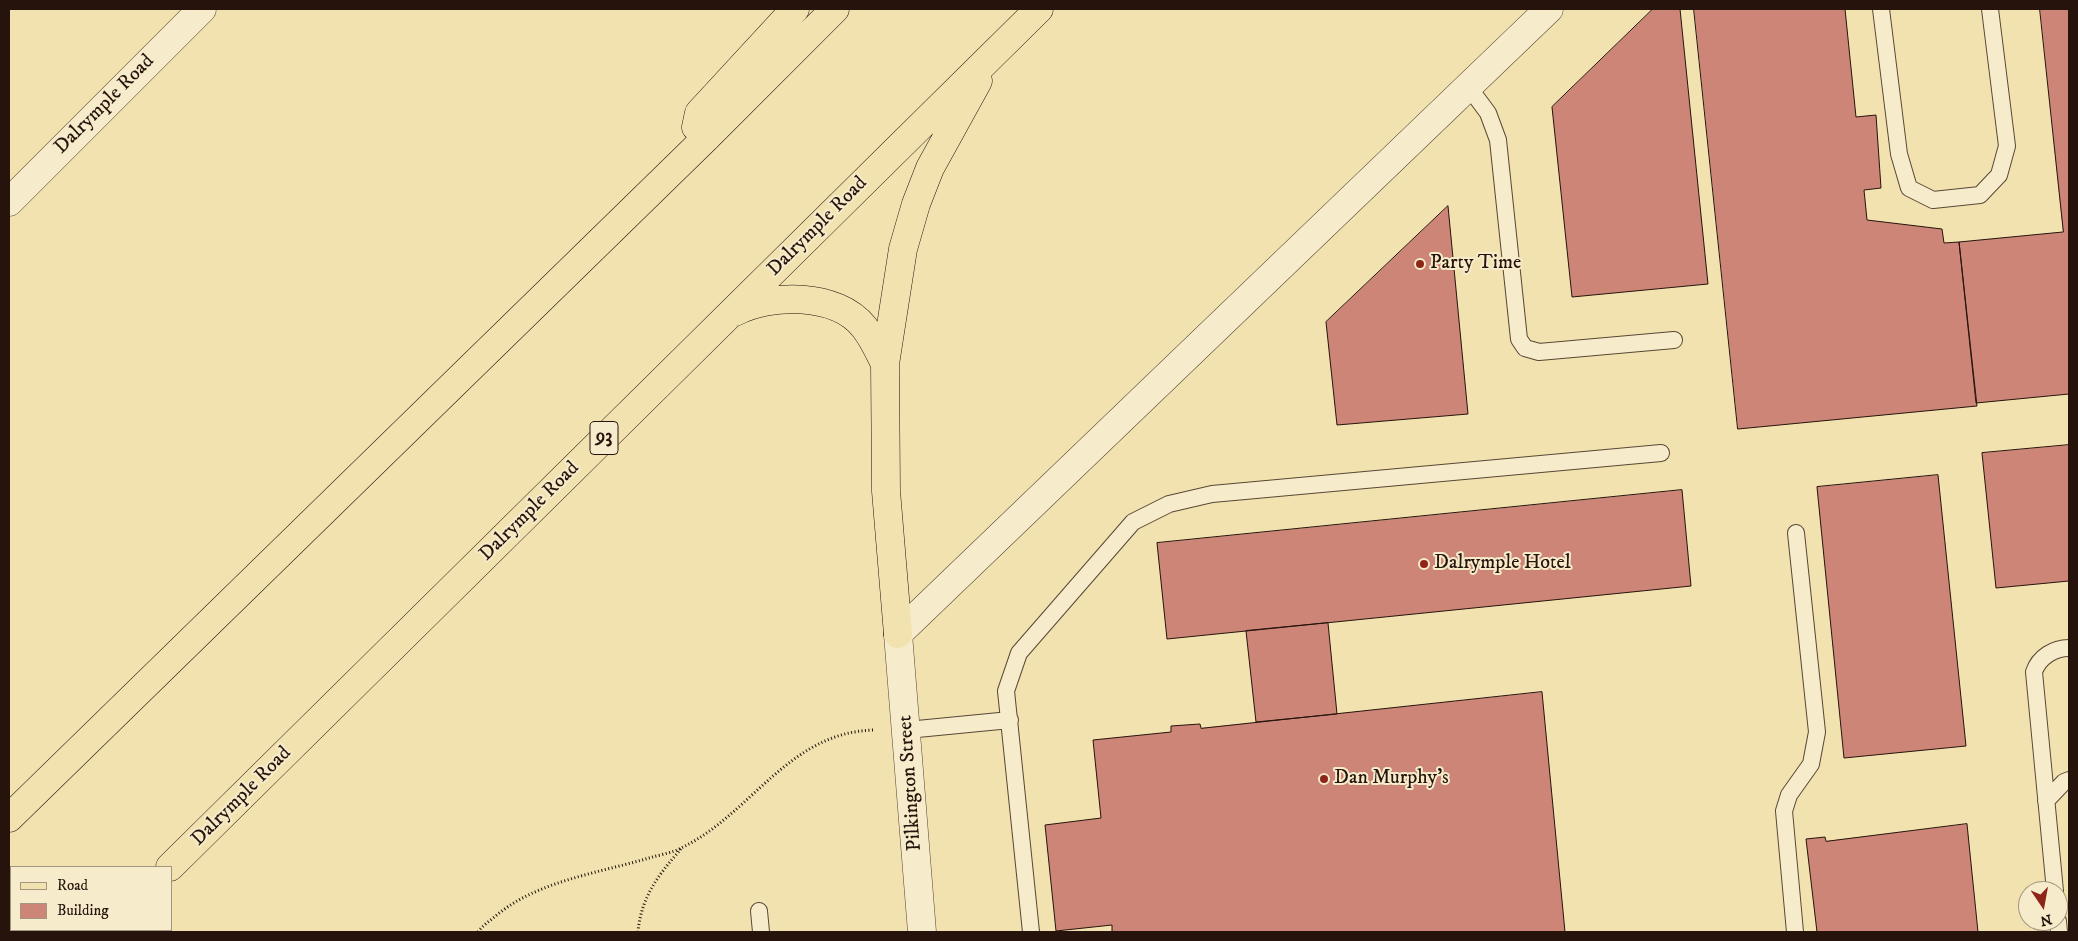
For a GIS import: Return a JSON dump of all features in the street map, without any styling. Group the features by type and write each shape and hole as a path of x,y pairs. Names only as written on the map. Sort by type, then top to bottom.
{"main road":[{"path":"707,136 696,127 699,113 795,9"},
{"path":"9,818 835,9"},
{"name":"Dalrymple Road","path":"171,866 1039,9"},
{"path":"898,634 886,491 885,364 904,249 916,204 930,168 992,56"},
{"path":"728,316 752,304 778,299 804,299 829,306 864,326 885,364"}],"street":[{"name":"Dalrymple Road","path":"9,202 202,9"},
{"path":"898,634 1549,9"},
{"name":"Pilkington Street","path":"898,634 922,932"}],"lane":[{"path":"1881,9 1899,154 1908,188 1933,200 1980,195 1999,175 2007,146 1990,9"},
{"path":"1468,86 1488,113 1498,140 1519,339 1525,348 1539,352 1674,340"},
{"path":"1031,932 1006,691 1019,654 1133,522 1169,504 1212,494 1661,453"},
{"path":"1794,932 1784,811 1790,796 1811,764 1817,732 1796,533"},
{"path":"2054,881 2034,672 2037,663 2046,655 2069,648"},
{"path":"907,730 1010,720"},
{"path":"2046,801 2064,782 2069,780"},
{"path":"759,911 761,932"}],"path":[{"path":"638,932 639,920 655,878 681,848 715,826 781,767 830,738 857,730 907,730"},
{"path":"478,932 513,902 548,886 681,848"}],"building":[{"path":"1653,9 1680,9 1708,284 1572,297 1552,107"},
{"path":"1694,9 1845,9 1856,117 1876,115 1881,188 1864,190 1867,220 1942,229 1944,243 1959,242 1977,406 1738,429"},
{"path":"2040,9 2069,9 2069,394 1976,403 1959,242 2063,232"},
{"name":"Party Time","path":"1448,206 1468,414 1337,425 1326,322"},
{"path":"2069,445 2069,581 1996,588 1982,453"},
{"path":"1938,475 1966,746 1844,758 1817,487"},
{"name":"Dalrymple Hotel","path":"1682,490 1691,586 1167,639 1157,543"},
{"path":"1328,623 1337,714 1256,722 1246,631"},
{"name":"Dan Murphy's","path":"1542,692 1565,932 1112,932 1112,925 1056,931 1045,825 1101,818 1093,740 1171,732 1171,726 1200,724 1201,728"},
{"path":"1967,824 1978,932 1817,932 1806,839 1825,837 1826,841"}],"place":[{"name":"Party Time","path":"1420,264"},
{"name":"Dalrymple Hotel","path":"1424,564"},
{"name":"Dan Murphy's","path":"1324,779"}]}
